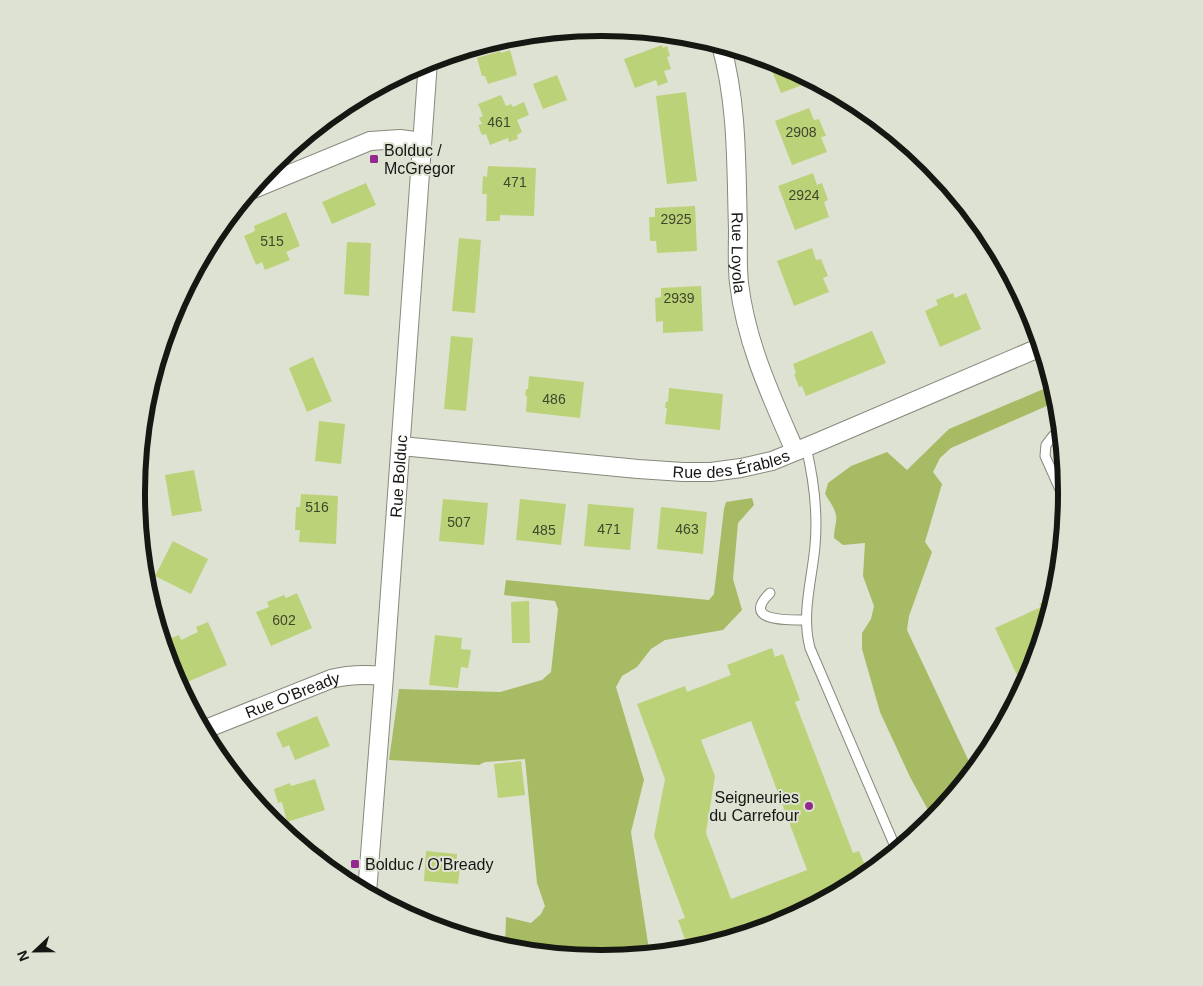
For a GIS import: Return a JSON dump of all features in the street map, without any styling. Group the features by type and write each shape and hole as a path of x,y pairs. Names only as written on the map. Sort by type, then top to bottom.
{"street":[{"name":"Rue Loyola","path":"722,53 732,92 735,123 739,282 745,321 764,380 800,449"},
{"name":"Rue Bolduc","path":"368,886 427,71"},
{"path":"266,184 370,141 400,139 422,142"},
{"name":"Rue des Érables","path":"401,446 682,472 712,472 741,468 772,460 800,449 1035,350"},
{"name":"Rue O'Bready","path":"210,727 331,679 362,673 384,676"}],"lane":[{"path":"1054,437 1046,445 1045,456 1058,484"},
{"path":"800,449 813,475 816,516 815,546 806,634 810,648 894,844"},
{"path":"770,593 764,599 762,605 762,611 765,616 787,620 806,620"}],"green space":[{"path":"1046,388 1049,405 951,448 940,458 933,472 942,484 925,542 932,552 909,616 907,630 970,763 929,811 910,777 880,712 862,649 862,633 871,619 874,606 863,576 865,543 843,545 834,538 836,515 825,494 828,483 851,466 887,452 907,470 949,429"},
{"path":"752,498 754,505 738,523 733,579 742,610 723,630 665,640 651,649 637,667 622,676 616,687 644,780 631,832 649,947 602,950 572,949 505,939 506,917 531,923 541,914 545,906 537,883 525,759 485,762 479,765 389,760 399,689 500,692 542,680 551,672 558,609 555,601 504,595 506,580 709,600 714,594 726,502"}],"building":[{"path":"662,45 663,48 667,46 670,56 667,57 671,69 664,71 668,82 658,86 656,80 635,88 624,59"},
{"path":"510,50 517,75 488,84 485,76 482,76 477,58"},
{"path":"771,69 806,84 781,93"},
{"path":"557,75 567,100 543,109 533,84"},
{"path":"686,92 697,181 667,184 656,96"},
{"path":"501,95 506,106 511,104 513,107 524,102 529,115 517,120 522,132 517,135 518,139 509,142 508,138 490,145 486,134 482,135 478,125 482,124 479,118 483,116 478,104"},
{"path":"809,108 814,120 819,119 826,136 821,137 827,152 792,165 775,121"},
{"path":"488,166 536,168 534,216 500,215 500,221 486,221 487,194 482,194 483,176 487,177"},
{"path":"813,173 817,185 822,183 828,200 824,202 829,217 795,230 778,186"},
{"path":"366,183 376,205 332,224 322,202"},
{"path":"695,206 697,251 657,253 656,241 650,241 649,217 655,217 655,208"},
{"path":"286,212 300,246 286,252 290,260 265,270 262,262 256,265 244,236 255,231 254,226"},
{"path":"459,238 481,240 475,313 452,311"},
{"path":"347,242 371,243 369,296 344,294"},
{"path":"812,248 816,260 821,259 828,276 823,278 829,292 794,306 777,261"},
{"path":"701,286 703,331 663,333 663,321 656,322 655,298 661,297 661,288"},
{"path":"953,293 955,298 966,293 981,329 940,347 925,311 938,305 936,300"},
{"path":"872,331 886,363 806,396 802,386 799,387 794,374 796,373 793,364"},
{"path":"451,336 473,338 466,411 444,409"},
{"path":"313,357 332,401 307,412 289,368"},
{"path":"529,376 584,382 580,418 526,412 527,396 525,395 526,389 528,389"},
{"path":"669,388 723,394 720,430 665,424 667,408 665,408 666,401 668,402"},
{"path":"319,421 345,424 341,464 315,461"},
{"path":"194,470 202,511 172,516 165,475"},
{"path":"301,494 338,496 336,544 299,542 300,530 295,530 296,507 300,507"},
{"path":"443,499 488,503 484,545 439,541"},
{"path":"520,499 566,504 561,545 516,540"},
{"path":"588,504 634,508 630,550 584,546"},
{"path":"661,507 707,512 703,554 657,549"},
{"path":"173,541 208,559 191,594 155,576"},
{"path":"297,593 312,628 271,646 256,612 269,607 267,602 284,595 286,598"},
{"path":"529,601 530,643 512,643 511,602"},
{"path":"1045,601 1034,640 1018,678 995,628 1041,607 1039,604"},
{"path":"208,622 227,665 186,682 169,639 179,635 181,640 198,632 196,627"},
{"path":"435,635 462,638 461,649 471,650 468,668 461,667 458,688 429,685"},
{"name":"Seigneuries du Carrefour","path":"772,648 775,657 783,654 800,700 795,702 853,853 859,851 865,866 830,889 776,915 748,926 686,942 678,920 685,918 654,836 665,779 637,704 685,686 687,692 731,675 727,665","holes":["751,721 807,870 731,899 706,833 715,776 701,740"]},
{"path":"317,716 330,746 295,760 289,745 283,748 276,733"},
{"path":"521,761 525,795 498,798 494,764"},
{"path":"315,779 325,810 287,822 282,802 278,803 274,789 290,783 291,786"},
{"path":"315,848 324,850 323,855"},
{"path":"426,851 457,854 456,868 460,869 458,884 424,881"}],"place":[{"name":"Bolduc / McGregor","path":"374,159"},
{"name":"Seigneuries du Carrefour","path":"809,806"},
{"name":"Bolduc / O'Bready","path":"355,864"}]}
